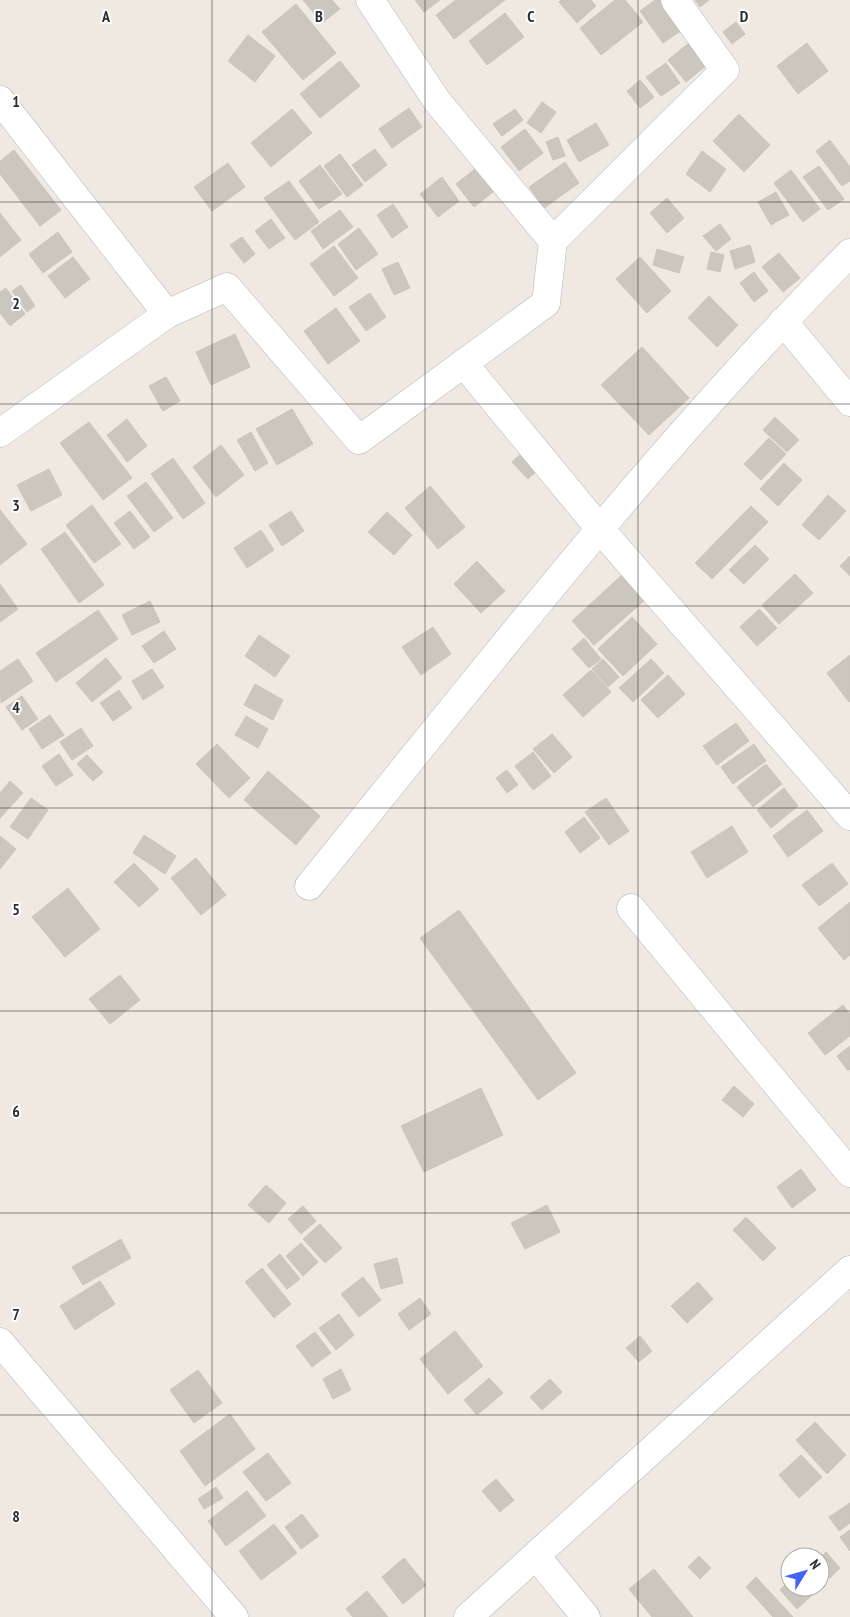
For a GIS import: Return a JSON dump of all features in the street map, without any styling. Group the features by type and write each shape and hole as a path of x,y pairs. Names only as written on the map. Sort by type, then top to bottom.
{"street":[{"path":"370,0 437,101 553,241"},
{"path":"0,433 168,314 227,287 359,440 546,304 553,241 725,70 675,0"},
{"path":"0,100 168,314"},
{"path":"309,886 600,529 782,321 850,253"},
{"path":"782,321 850,402"},
{"path":"464,364 600,529 850,816"},
{"path":"631,908 850,1173"},
{"path":"468,1617 850,1270"},
{"path":"0,1342 234,1617"},
{"path":"536,1556 586,1617"}],"building":[{"path":"303,0 332,0 340,9 322,23"},
{"path":"415,0 440,0 424,12"},
{"path":"456,0 505,0 454,39 436,15"},
{"path":"561,0 591,0 596,6 577,23 559,2"},
{"path":"615,0 625,0 643,22 601,55 580,28"},
{"path":"655,0 665,0 685,28 663,43 640,11"},
{"path":"695,0 709,0 700,7"},
{"path":"296,4 336,53 303,80 262,32"},
{"path":"505,13 524,37 487,65 469,41"},
{"path":"736,22 745,34 732,44 723,32"},
{"path":"248,35 275,56 255,82 228,61"},
{"path":"689,43 707,65 686,82 668,60"},
{"path":"807,43 828,71 798,94 777,66"},
{"path":"340,61 360,86 320,118 300,94"},
{"path":"666,63 680,83 661,96 646,77"},
{"path":"640,80 654,97 640,108 627,91"},
{"path":"542,102 556,112 541,133 527,123"},
{"path":"409,108 422,127 392,148 379,129"},
{"path":"292,109 312,133 271,167 251,143"},
{"path":"515,109 523,120 502,136 493,124"},
{"path":"739,114 770,145 744,172 713,141"},
{"path":"596,123 609,145 579,162 567,140"},
{"path":"525,129 543,153 519,171 501,147"},
{"path":"558,137 565,156 553,160 546,142"},
{"path":"830,140 850,167 850,181 842,186 816,151"},
{"path":"375,149 387,165 365,182 352,165"},
{"path":"14,150 61,210 40,226 0,174 0,161"},
{"path":"702,151 726,169 710,192 686,174"},
{"path":"340,154 363,185 347,197 324,166"},
{"path":"565,162 579,183 544,208 529,187"},
{"path":"228,163 245,187 212,211 194,187"},
{"path":"320,165 342,194 319,209 299,181"},
{"path":"480,165 498,188 474,207 456,184"},
{"path":"819,166 844,199 828,210 803,177"},
{"path":"791,170 820,209 803,222 774,183"},
{"path":"442,177 459,201 438,217 420,194"},
{"path":"289,181 319,222 295,240 264,198"},
{"path":"776,192 789,215 771,225 758,202"},
{"path":"667,198 684,218 667,233 650,213"},
{"path":"393,204 408,227 392,238 377,215"},
{"path":"340,210 353,227 323,249 311,231"},
{"path":"0,213 21,240 0,257"},
{"path":"271,219 285,238 269,249 255,231"},
{"path":"720,224 731,239 716,251 703,236"},
{"path":"359,228 378,254 356,270 338,244"},
{"path":"58,232 72,252 43,273 29,254"},
{"path":"242,237 255,254 244,263 230,245"},
{"path":"750,245 755,262 735,269 730,251"},
{"path":"334,246 358,278 334,296 310,264"},
{"path":"657,249 684,257 679,273 653,265"},
{"path":"711,252 724,255 720,272 707,269"},
{"path":"779,253 800,278 783,292 762,267"},
{"path":"73,257 90,279 65,298 48,276"},
{"path":"640,257 671,291 647,313 616,279"},
{"path":"398,262 410,288 394,295 382,269"},
{"path":"754,272 768,291 754,302 740,283"},
{"path":"21,285 35,306 27,312 12,291"},
{"path":"6,288 25,314 10,326 0,313 0,292"},
{"path":"370,293 386,317 366,331 349,307"},
{"path":"709,296 738,325 717,347 688,318"},
{"path":"336,308 360,341 328,364 304,331"},
{"path":"235,334 250,367 211,385 196,352"},
{"path":"642,347 689,398 649,435 601,385"},
{"path":"166,377 180,401 163,411 149,386"},
{"path":"292,409 313,444 277,465 256,429"},
{"path":"775,417 799,440 787,452 763,430"},
{"path":"127,419 147,446 127,462 107,435"},
{"path":"89,422 132,478 103,500 60,443"},
{"path":"251,432 268,463 255,471 237,440"},
{"path":"769,438 786,454 761,480 744,464"},
{"path":"221,445 244,475 216,497 193,467"},
{"path":"524,451 540,468 528,479 512,462"},
{"path":"173,458 205,503 183,519 151,474"},
{"path":"784,463 802,480 778,506 760,489"},
{"path":"49,469 62,495 31,511 17,485"},
{"path":"146,482 173,518 154,532 127,496"},
{"path":"430,486 465,527 438,549 405,508"},
{"path":"828,495 846,511 819,540 802,525"},
{"path":"92,505 121,544 94,563 66,525"},
{"path":"751,506 768,522 712,579 695,563"},
{"path":"0,510 27,544 0,565"},
{"path":"130,511 150,537 134,549 114,523"},
{"path":"291,511 304,531 282,546 269,525"},
{"path":"387,512 412,535 394,555 368,532"},
{"path":"261,530 274,550 247,568 234,548"},
{"path":"65,532 104,585 79,603 41,549"},
{"path":"755,545 769,559 744,584 729,570"},
{"path":"850,556 850,576 840,566"},
{"path":"477,561 505,591 481,613 454,584"},
{"path":"623,574 646,599 594,645 572,621"},
{"path":"795,574 813,593 779,624 762,605"},
{"path":"0,584 18,609 0,622"},
{"path":"150,601 160,622 132,635 122,615"},
{"path":"759,609 777,628 757,646 740,627"},
{"path":"98,610 118,639 56,682 36,653"},
{"path":"632,617 657,644 623,676 598,649"},
{"path":"433,627 451,654 421,675 402,647"},
{"path":"164,631 176,649 154,663 142,646"},
{"path":"259,635 290,656 275,677 245,656"},
{"path":"584,638 601,659 589,668 572,649"},
{"path":"850,655 850,701 849,702 827,673"},
{"path":"106,658 122,678 92,702 76,683"},
{"path":"18,659 33,681 1,703 0,671"},
{"path":"603,659 619,677 608,687 592,669"},
{"path":"651,659 664,673 633,702 619,688"},
{"path":"152,669 164,687 143,700 132,681"},
{"path":"591,670 611,692 583,717 563,695"},
{"path":"668,675 685,694 658,718 641,700"},
{"path":"255,684 283,700 273,720 244,705"},
{"path":"119,690 132,708 113,721 100,703"},
{"path":"22,696 38,719 22,730 6,707"},
{"path":"50,715 64,735 42,749 29,729"},
{"path":"246,716 268,729 258,748 235,735"},
{"path":"736,723 749,741 717,765 703,746"},
{"path":"81,728 93,746 72,760 60,742"},
{"path":"552,734 572,757 554,773 533,749"},
{"path":"217,744 250,778 229,798 196,764"},
{"path":"754,744 766,761 733,784 721,767"},
{"path":"533,752 551,776 533,790 515,766"},
{"path":"59,754 73,775 56,786 42,766"},
{"path":"87,755 103,772 93,781 77,764"},
{"path":"766,764 782,784 753,807 737,787"},
{"path":"507,770 518,785 507,793 496,778"},
{"path":"268,771 320,816 296,845 244,800"},
{"path":"10,781 23,793 0,818 0,793"},
{"path":"784,788 798,806 771,828 757,810"},
{"path":"31,798 48,810 28,839 10,827"},
{"path":"606,798 629,831 609,845 585,812"},
{"path":"807,810 823,831 788,857 773,836"},
{"path":"584,817 600,838 580,853 565,832"},
{"path":"732,826 748,852 707,878 691,852"},
{"path":"144,835 176,856 165,874 133,853"},
{"path":"0,836 16,849 0,869"},
{"path":"196,858 226,895 201,915 171,878"},
{"path":"134,863 159,889 139,907 114,882"},
{"path":"832,863 848,884 819,906 802,885"},
{"path":"68,888 100,929 65,957 32,917"},
{"path":"850,902 850,955 844,960 818,928"},
{"path":"459,910 576,1073 538,1100 420,938"},
{"path":"120,975 140,1000 110,1024 89,999"},
{"path":"843,1005 850,1014 850,1036 825,1055 808,1033"},
{"path":"850,1046 850,1069 848,1071 837,1056"},
{"path":"734,1086 754,1104 743,1117 722,1100"},
{"path":"481,1088 503,1135 424,1172 401,1126"},
{"path":"801,1169 816,1190 792,1208 777,1187"},
{"path":"266,1185 286,1203 269,1223 248,1205"},
{"path":"547,1205 560,1232 525,1249 511,1223"},
{"path":"303,1206 316,1221 301,1234 288,1219"},
{"path":"746,1217 776,1248 763,1261 733,1230"},
{"path":"320,1224 342,1248 325,1263 303,1239"},
{"path":"121,1239 131,1258 83,1285 72,1267"},
{"path":"301,1243 318,1262 303,1276 286,1256"},
{"path":"280,1254 300,1279 287,1289 267,1265"},
{"path":"397,1258 403,1283 381,1289 374,1264"},
{"path":"262,1268 291,1304 274,1318 245,1282"},
{"path":"363,1277 381,1300 359,1317 341,1294"},
{"path":"100,1281 115,1304 75,1330 60,1306"},
{"path":"698,1282 713,1299 687,1323 671,1306"},
{"path":"420,1298 431,1314 409,1330 398,1314"},
{"path":"339,1314 354,1335 336,1350 319,1328"},
{"path":"455,1331 483,1366 448,1394 420,1359"},
{"path":"315,1332 331,1353 312,1367 296,1346"},
{"path":"640,1336 652,1351 639,1362 626,1348"},
{"path":"341,1369 351,1390 333,1399 323,1379"},
{"path":"198,1370 222,1403 194,1423 170,1390"},
{"path":"489,1378 503,1393 477,1415 464,1400"},
{"path":"550,1379 562,1392 542,1410 530,1397"},
{"path":"230,1414 255,1449 205,1486 180,1451"},
{"path":"815,1422 846,1455 827,1474 796,1440"},
{"path":"268,1453 291,1483 266,1501 243,1472"},
{"path":"801,1455 822,1477 799,1498 779,1475"},
{"path":"496,1479 514,1500 500,1512 482,1491"},
{"path":"216,1487 223,1498 204,1509 198,1499"},
{"path":"247,1491 266,1516 226,1546 208,1521"},
{"path":"850,1503 850,1523 839,1531 829,1517"},
{"path":"302,1514 319,1536 301,1549 285,1527"},
{"path":"274,1524 297,1553 261,1580 239,1551"},
{"path":"850,1530 850,1551 840,1537"},
{"path":"699,1556 711,1568 700,1579 688,1567"},
{"path":"830,1557 840,1568 830,1578"},
{"path":"404,1558 426,1585 403,1604 382,1577"},
{"path":"654,1569 693,1617 652,1617 629,1589"},
{"path":"756,1577 793,1617 773,1617 746,1587"},
{"path":"367,1591 388,1617 353,1617 346,1609"},
{"path":"786,1597 810,1597 797,1609"}]}
